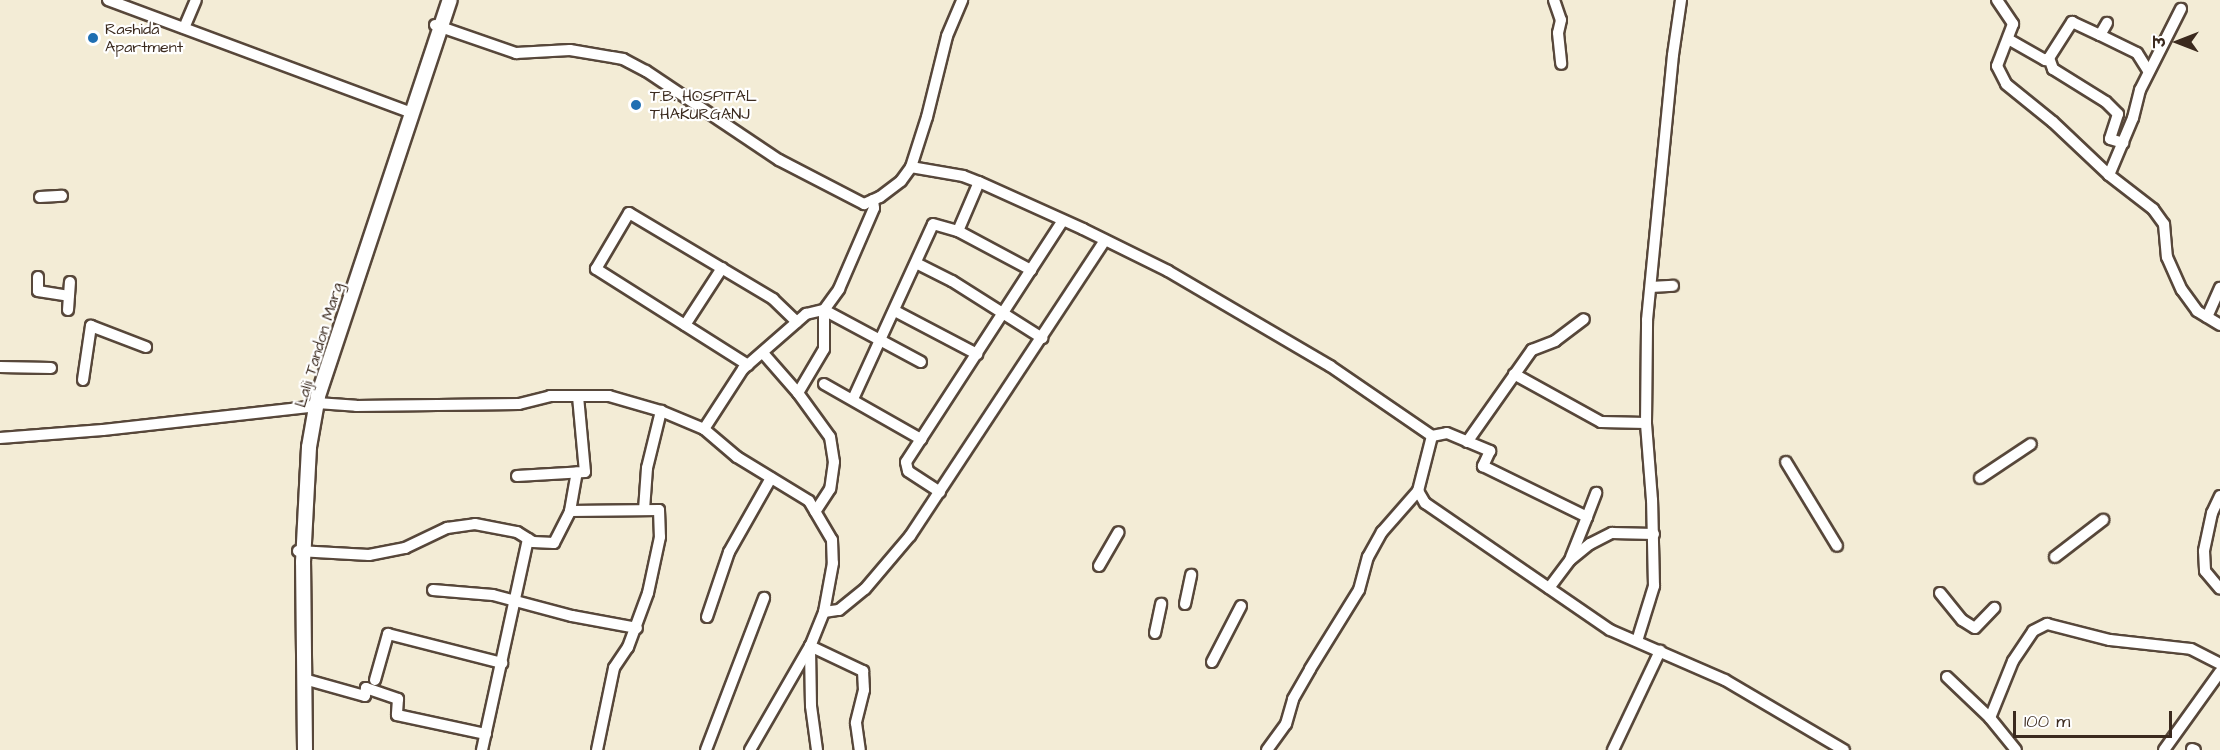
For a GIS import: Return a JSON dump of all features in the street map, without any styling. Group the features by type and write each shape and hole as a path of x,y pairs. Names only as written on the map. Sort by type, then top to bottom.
{"main road":[{"name":"Lalji Tandon Marg","path":"438,26 443,0"},
{"name":"Lalji Tandon Marg","path":"298,750 301,551 313,405 438,26 450,0"},
{"name":"Lalji Tandon Marg","path":"301,551 305,750"}],"street":[{"path":"184,28 196,0"},
{"path":"438,26 516,53 570,50 623,59 646,71 779,160 864,204 901,181 911,167 927,117 946,36 962,0"},
{"path":"1554,0 1561,20 1558,33 1562,64"},
{"path":"1636,641 1654,586 1654,534 1646,423 1647,320 1673,55 1681,0"},
{"path":"1997,0 2013,24 1997,66 2006,84 2053,122 2109,175 2153,209 2164,224 2167,257 2182,290 2197,311 2220,325"},
{"path":"112,1 409,112"},
{"path":"2109,175 2149,72 2181,9"},
{"path":"2008,39 2042,60 2049,58 2072,22 2137,53 2149,72"},
{"path":"2100,35 2107,23"},
{"path":"2049,58 2053,69 2106,102 2118,114 2110,139 2122,143"},
{"path":"911,167 979,182 1168,271 1330,366 1432,436 1447,434 1491,451 1483,466 1587,517"},
{"path":"958,231 979,182"},
{"path":"40,197 62,196"},
{"path":"798,393 824,349 824,310 843,279 874,208 873,200"},
{"path":"748,365 596,269 629,213 773,299 797,322"},
{"path":"940,492 906,467 921,440 1063,220"},
{"path":"853,399 933,224 958,231 1031,270"},
{"path":"824,612 839,610 865,589 910,537 1106,240"},
{"path":"915,263 952,281 1042,338"},
{"path":"685,325 722,268"},
{"path":"38,277 38,291 69,296"},
{"path":"68,310 70,282"},
{"path":"1651,287 1673,286"},
{"path":"2207,317 2220,288"},
{"path":"704,429 748,365 806,314 824,310 921,362"},
{"path":"895,311 977,354"},
{"path":"1467,441 1532,350 1555,342 1584,319"},
{"path":"83,380 91,326 146,347"},
{"path":"763,353 798,393 830,437 834,462 830,489 815,512"},
{"path":"0,367 51,368"},
{"path":"1514,374 1602,422 1646,423"},
{"path":"824,384 921,440"},
{"path":"0,438 103,430 313,405 519,404 550,396 609,396 661,411 704,429 737,457 809,501 832,540 833,563 824,612 810,646 750,750"},
{"path":"517,476 585,472 578,396"},
{"path":"644,510 647,468 661,411"},
{"path":"1267,750 1286,724 1293,699 1359,590 1368,557 1382,532 1418,491 1432,436"},
{"path":"1980,478 2031,444"},
{"path":"1786,462 1837,546"},
{"path":"301,551 369,555 405,548 447,528 475,525 517,532 533,542 554,543 570,511 577,473"},
{"path":"707,617 729,552 771,478"},
{"path":"1418,491 1425,503 1610,630 1725,680 1844,750"},
{"path":"1570,560 1596,493"},
{"path":"2220,496 2212,513 2204,551 2205,571 2220,589"},
{"path":"1408,503 1425,503"},
{"path":"570,511 659,510 660,537 648,593 628,647 614,668 597,750"},
{"path":"2055,557 2103,520"},
{"path":"1099,566 1119,532"},
{"path":"1549,588 1570,560 1590,544 1612,533 1654,534"},
{"path":"482,750 528,539"},
{"path":"1185,604 1191,575"},
{"path":"433,590 493,596 572,616 637,627"},
{"path":"1940,593 1962,620 1975,628 1994,608"},
{"path":"706,750 764,598"},
{"path":"1155,633 1161,604"},
{"path":"1212,662 1242,606"},
{"path":"1990,718 2013,661 2033,630 2047,624 2110,640 2191,649 2220,664"},
{"path":"375,680 388,634 502,663"},
{"path":"810,646 811,706 817,750"},
{"path":"810,646 863,671 864,690 856,723 860,750"},
{"path":"1613,750 1660,651"},
{"path":"2164,750 2220,672"},
{"path":"1947,677 1990,718 2016,750"},
{"path":"304,679 364,696 366,688 398,699 397,715 486,734"}],"place":[{"name":"Rashida Apartment","path":"93,38"},
{"name":"T.B. HOSPITAL THAKURGANJ","path":"636,105"}]}
